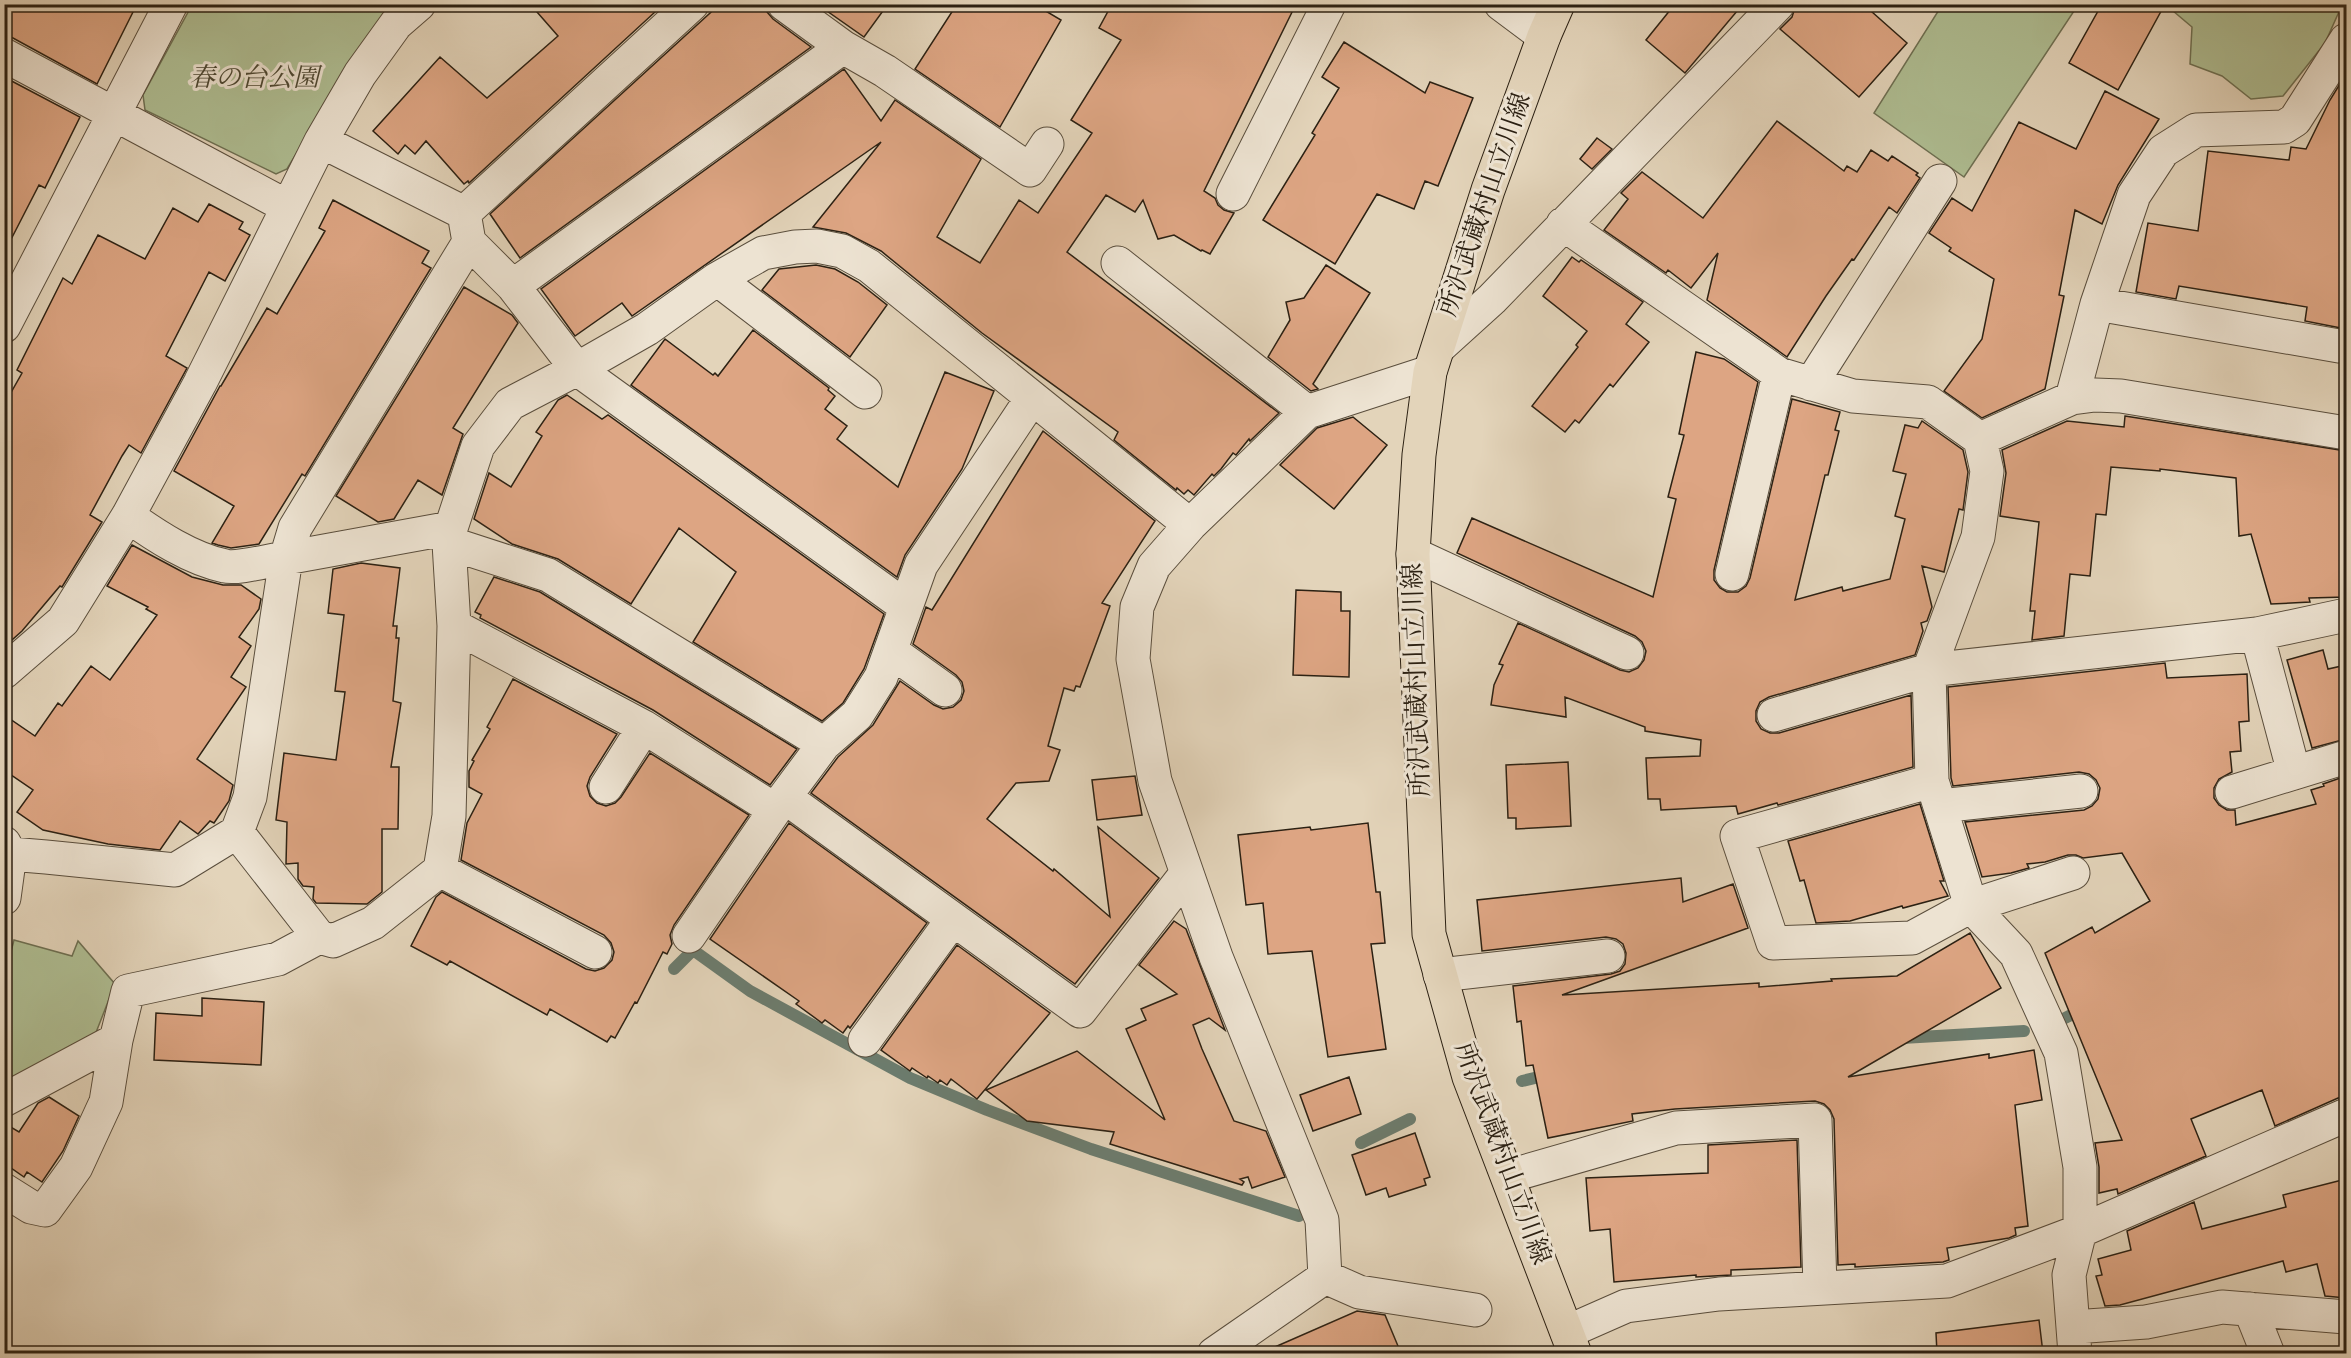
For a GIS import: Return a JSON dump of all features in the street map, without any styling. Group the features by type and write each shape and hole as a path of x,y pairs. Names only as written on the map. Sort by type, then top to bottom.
{"main road":[{"name":"所沢武蔵村山立川線","path":"1558,4 1544,36 1488,190 1434,359 1419,455 1413,554 1429,934 1469,1077 1571,1342"}],"street":[{"path":"4,326 171,4"},
{"path":"4,672 63,621 128,516 200,383 321,141 366,66 396,24 419,4"},
{"path":"4,898 6,851 175,870 237,832 250,797 286,558 295,528 467,227 692,4"},
{"path":"784,4 843,47 885,71 1030,170 1047,144"},
{"path":"1233,194 1329,4"},
{"path":"1501,4 1544,36"},
{"path":"1325,1278 1322,1220 1216,957 1155,781 1133,659 1137,607 1154,566 1190,525 1307,412 1434,359 1778,4"},
{"path":"2072,398 2097,304 2134,195 2163,152 2196,130 2284,127 2295,120 2346,40"},
{"path":"513,286 843,47"},
{"path":"4,55 288,207"},
{"path":"321,141 467,227 577,369 905,606"},
{"path":"1811,384 1940,181"},
{"path":"1563,224 1779,374 1853,396 1928,402 1980,439 1987,471 1978,537 1929,670 1936,793 1971,906 2016,954 2061,1053 2080,1167 2080,1231 2069,1275 2074,1340 2222,1307 2346,1317"},
{"path":"237,832 319,937 333,941 373,923 440,870 449,816 454,626 450,535 478,446 510,404 647,329 717,279 763,253 817,246 843,251 869,267 1190,525"},
{"path":"1118,263 1307,412"},
{"path":"717,279 865,392"},
{"path":"2097,304 2339,346"},
{"path":"1732,574 1779,374"},
{"path":"1980,439 2072,398 2121,396 2346,433"},
{"path":"689,936 824,744 857,715 881,677 892,652 905,606 921,565 1032,398"},
{"path":"128,516 149,531 196,556 227,567 450,535 548,574 824,744"},
{"path":"1413,554 1627,653"},
{"path":"1774,715 1929,670 2257,634 2346,615"},
{"path":"454,626 644,727 781,804 953,919 1080,1011 1186,874"},
{"path":"2257,634 2294,773"},
{"path":"892,652 945,690"},
{"path":"606,787 644,727"},
{"path":"2232,792 2346,757"},
{"path":"2073,873 1971,906 1912,938 1773,943 1737,836 1936,793 2081,791"},
{"path":"440,870 595,952"},
{"path":"865,1040 953,919"},
{"path":"4,1190 31,1207 45,1209 76,1167 106,1102 116,1040 128,991 278,959 319,937"},
{"path":"1440,975 1608,956"},
{"path":"4,1100 116,1040"},
{"path":"1571,1342 1626,1306 1719,1294 1947,1281 2080,1231 2346,1115"},
{"path":"1509,1176 1676,1128 1815,1120 1820,1287"},
{"path":"1325,1278 1359,1292 1475,1310"},
{"path":"1214,1353 1325,1278"},
{"path":"2250,1309 2268,1353"}],"green space":[{"name":"春の台公園","path":"192,5 402,5 365,40 287,169 276,174 145,110 143,95"},
{"path":"1942,5 2078,5 1964,177 1874,113"},
{"path":"2166,5 2342,5 2325,43 2283,96 2251,99 2222,76 2190,64 2192,27"},
{"path":"14,940 72,956 78,941 115,984 95,1035 5,1083 5,975"}],"building":[{"path":"4,4 137,4 97,84 13,38 4,36"},
{"path":"530,4 649,4 655,12 469,183 468,181 464,184 426,141 415,154 405,145 398,154 373,131 440,57 487,98 558,36"},
{"path":"720,4 766,4 767,12 773,19 811,47 520,258 490,214"},
{"path":"817,4 888,4 864,37"},
{"path":"957,4 1034,4 1061,20 1000,127 915,69"},
{"path":"1112,4 1296,4 1204,191 1215,198 1224,210 1234,213 1210,254 1174,235 1158,239 1143,200 1135,212 1106,195 1067,252 1279,413 1250,441 1249,439 1236,455 1233,453 1221,469 1214,476 1212,474 1194,495 1188,490 1184,494 1177,488 1176,490 1114,440 1118,432 982,333 881,251 846,233 813,227 881,142 632,316 622,303 575,336 541,289 844,69 881,121 895,100 981,159 937,237 980,263 1019,200 1038,213 1092,133 1071,120 1121,40 1099,28"},
{"path":"1675,4 1743,4 1685,73 1646,40"},
{"path":"1796,4 1863,4 1907,43 1859,97 1780,29 1792,17"},
{"path":"2102,4 2165,4 2118,90 2069,63"},
{"path":"1344,42 1425,93 1430,82 1473,98 1438,186 1425,181 1414,209 1377,194 1335,264 1263,220 1315,135 1312,133 1339,88 1322,77"},
{"path":"2346,74 2346,329 2305,321 2307,307 2179,286 2176,299 2136,292 2148,223 2198,231 2208,151 2289,160 2291,147 2306,149 2330,100"},
{"path":"4,77 80,117 45,188 39,185 4,253"},
{"path":"2105,91 2159,119 2118,185 2102,224 2075,210 2059,295 2064,296 2045,389 1982,418 1944,391 1982,339 1994,279 1949,251 1951,248 1929,233 1952,198 1972,211 2019,122 2076,149"},
{"path":"1777,121 1844,171 1847,166 1857,172 1871,150 1888,161 1892,156 1918,173 1916,175 1920,178 1897,213 1889,207 1854,260 1852,259 1826,296 1787,357 1707,300 1718,253 1691,288 1668,270 1666,273 1604,230 1628,199 1621,193 1642,172 1703,218"},
{"path":"1597,138 1612,149 1592,169 1580,159"},
{"path":"333,200 429,251 422,263 431,268 305,476 302,474 259,544 231,548 212,543 234,506 174,471 220,386 267,308 277,314 325,231 319,228"},
{"path":"209,204 243,222 239,229 250,235 225,281 209,272 166,356 187,368 141,453 129,445 122,456 90,515 102,522 62,587 60,586 22,631 4,647 4,405 22,373 17,370 63,278 72,284 98,235 145,259 173,208 198,222"},
{"path":"1572,257 1579,262 1581,260 1643,302 1626,324 1649,342 1613,387 1610,384 1579,423 1575,420 1565,432 1532,406 1578,347 1576,345 1587,331 1543,296"},
{"path":"816,265 835,269 858,282 887,305 850,357 762,290 779,269"},
{"path":"1326,265 1370,293 1313,384 1318,389 1311,391 1268,357 1290,320 1286,302 1304,298"},
{"path":"464,287 512,315 518,323 453,428 463,434 442,495 418,480 394,519 378,522 336,496"},
{"path":"753,330 829,388 828,390 835,396 825,409 847,426 837,439 898,487 945,372 994,391 962,469 905,555 897,577 631,385 665,339 713,375 715,373 718,376"},
{"path":"1696,352 1724,359 1758,382 1714,570 1714,580 1720,588 1727,592 1738,592 1746,586 1750,578 1792,399 1840,412 1835,430 1839,431 1828,475 1825,475 1795,600 1842,587 1843,591 1890,579 1905,519 1895,516 1906,474 1893,471 1905,425 1918,428 1922,421 1963,450 1968,472 1963,510 1959,509 1944,572 1922,566 1932,607 1927,621 1921,623 1923,631 1915,655 1769,697 1760,702 1756,711 1756,721 1761,729 1770,733 1779,733 1911,695 1913,767 1738,814 1736,806 1661,810 1660,799 1648,799 1646,758 1700,756 1701,740 1645,731 1645,727 1565,697 1566,717 1491,705 1494,685 1503,665 1499,664 1518,623 1620,670 1629,672 1638,668 1644,660 1646,651 1642,642 1635,636 1457,553 1472,518 1653,597 1676,499 1668,497 1684,435 1679,434"},
{"path":"567,395 602,419 608,415 884,614 864,669 843,703 822,721 693,642 736,572 679,528 631,604 558,559 512,544 474,519 489,473 511,487 542,436 536,432 558,400"},
{"path":"2125,416 2346,451 2346,597 2309,598 2310,602 2271,604 2251,534 2239,536 2236,478 2160,469 2160,471 2111,467 2106,515 2096,514 2090,576 2070,574 2064,636 2032,640 2035,611 2030,611 2039,522 2000,516 2006,473 2002,450 2067,421 2124,427"},
{"path":"1353,417 1387,445 1334,509 1280,465 1317,428"},
{"path":"1043,431 1155,521 1102,603 1110,606 1080,687 1076,686 1074,691 1064,688 1048,746 1060,750 1049,781 1016,783 987,819 1053,871 1054,869 1110,917 1098,827 1159,878 1075,984 811,793 838,757 873,725 900,681 943,709 953,707 961,700 964,691 962,682 956,675 913,644 926,607 932,610"},
{"path":"132,545 192,577 223,585 241,585 261,599 259,609 239,637 251,646 231,677 246,687 197,759 233,785 229,801 214,823 210,821 198,834 180,821 160,850 108,844 43,830 17,812 33,790 4,770 4,715 35,736 58,703 62,706 91,666 110,680 157,615 146,609 148,607 107,586"},
{"path":"361,563 400,568 393,626 397,626 396,638 399,638 393,701 401,703 391,767 399,767 398,829 382,829 382,892 367,904 316,903 313,899 314,887 303,886 298,879 298,863 286,864 287,822 276,820 284,753 336,760 345,692 335,691 344,615 328,613 333,569"},
{"path":"494,577 540,592 797,749 770,785 653,710 480,618 481,615 475,612"},
{"path":"1296,590 1341,592 1341,611 1350,611 1349,677 1293,675"},
{"path":"2323,650 2328,669 2346,665 2346,739 2312,748 2287,660"},
{"path":"2165,663 2167,678 2247,674 2249,721 2239,722 2241,751 2230,752 2232,772 2219,779 2214,788 2214,798 2219,805 2227,810 2235,810 2236,825 2316,804 2311,790 2346,776 2346,1097 2338,1098 2275,1126 2262,1090 2191,1119 2206,1156 2118,1194 2117,1189 2099,1193 2099,1167 2095,1143 2122,1140 2045,953 2092,927 2095,933 2150,901 2122,853 2083,858 2068,855 2045,862 2027,864 2029,868 2011,873 1982,877 1965,822 2084,810 2098,799 2100,788 2089,774 2079,772 1953,786 1948,687"},
{"path":"513,679 617,734 590,777 587,786 590,796 597,803 606,806 615,803 650,753 749,815 674,925 670,935 672,944 667,954 663,952 637,1003 635,1002 615,1038 611,1036 607,1042 550,1009 547,1015 450,961 447,965 411,946 436,897 442,892 586,969 595,971 604,968 612,960 614,952 611,943 604,935 461,860 467,823 482,794 469,787 469,771 474,761 472,760 490,729 487,727"},
{"path":"1568,762 1571,826 1516,829 1516,818 1508,818 1506,765"},
{"path":"1135,776 1142,815 1097,820 1092,780"},
{"path":"1920,804 1944,881 1940,881 1948,896 1850,921 1816,923 1804,880 1800,881 1788,841"},
{"path":"789,823 927,923 850,1028 848,1026 843,1033 825,1020 822,1023 796,1004 799,1001 710,939"},
{"path":"1368,823 1376,892 1380,892 1385,943 1371,944 1386,1049 1328,1057 1312,951 1268,954 1263,903 1246,905 1238,835"},
{"path":"1681,878 1683,902 1733,884 1748,928 1562,995 1759,983 1759,987 1832,981 1831,979 1897,976 1970,933 2001,988 1848,1077 1989,1054 1989,1058 2034,1050 2042,1100 2015,1105 2028,1226 2015,1228 2016,1235 2009,1238 1947,1248 1949,1260 1943,1262 1855,1267 1855,1264 1838,1265 1834,1119 1824,1104 1815,1101 1675,1109 1632,1114 1633,1121 1548,1138 1533,1065 1526,1066 1521,1021 1517,1022 1513,986 1611,974 1620,971 1625,964 1626,953 1623,944 1616,939 1606,937 1482,951 1477,900"},
{"path":"1174,921 1186,929 1225,1030 1209,1018 1193,1025 1202,1049 1234,1121 1266,1131 1285,1177 1252,1188 1248,1177 1240,1179 1244,1182 1242,1185 1110,1144 1114,1132 1027,1121 986,1090 1077,1051 1165,1120 1126,1029 1146,1020 1141,1009 1177,994 1139,965"},
{"path":"957,945 1050,1013 977,1099 951,1079 947,1085 940,1080 938,1083 912,1068 910,1071 881,1050"},
{"path":"202,998 264,1002 261,1065 154,1060 156,1013 202,1016"},
{"path":"1349,1077 1361,1114 1313,1131 1300,1095"},
{"path":"49,1097 79,1116 63,1151 42,1182 27,1172 24,1177 4,1163 4,1123 19,1132 38,1103"},
{"path":"1415,1133 1430,1177 1424,1179 1426,1185 1389,1197 1386,1188 1366,1195 1352,1155"},
{"path":"1797,1140 1801,1267 1731,1270 1731,1275 1696,1277 1696,1275 1614,1282 1610,1229 1590,1231 1586,1178 1708,1173 1708,1145"},
{"path":"2346,1179 2346,1298 2325,1296 2317,1264 2286,1272 2283,1261 2120,1305 2105,1306 2096,1276 2102,1275 2098,1259 2131,1250 2127,1231 2194,1202 2202,1229 2286,1207 2283,1195"},
{"path":"1357,1311 1385,1315 1398,1346 1381,1353 1261,1353"},
{"path":"2039,1320 2043,1353 1937,1353 1936,1333"}],"waterway":[{"path":"674,969 693,950 750,991 910,1078 1091,1149 1299,1216"},
{"path":"2059,1021 2085,1008"},
{"path":"1902,1038 2024,1031"},
{"path":"1522,1081 1552,1074"},
{"path":"1361,1143 1410,1119"}]}
